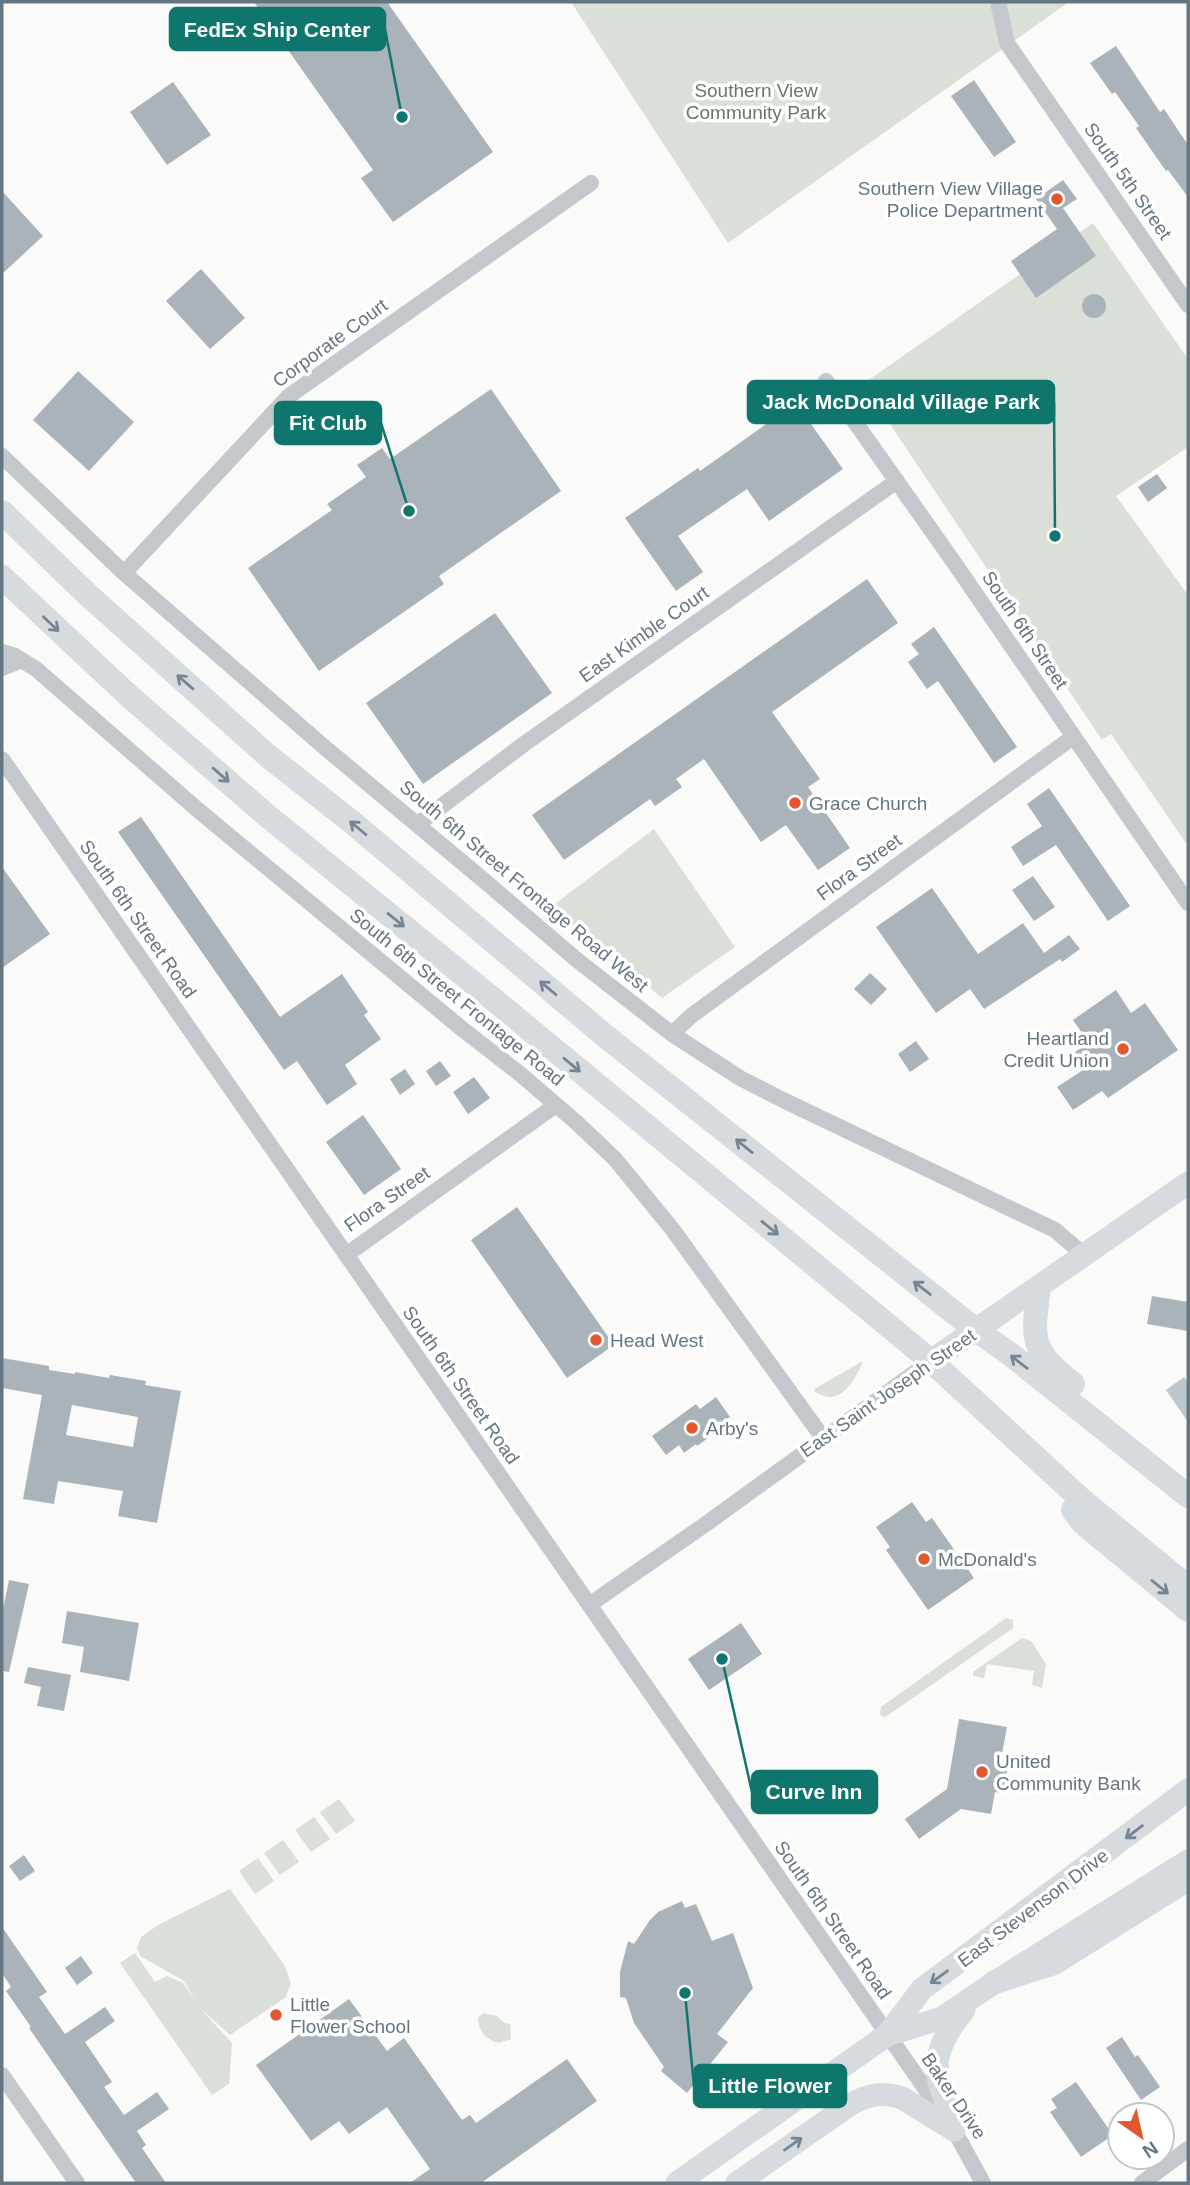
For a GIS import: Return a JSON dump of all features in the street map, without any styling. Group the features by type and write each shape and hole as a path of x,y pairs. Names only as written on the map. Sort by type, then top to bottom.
{"main road":[{"path":"2,512 123,626 268,756 604,1035 1188,1496"},
{"path":"2,576 128,695 265,814 931,1361 1027,1452 1188,1587"},
{"name":"East Saint Joseph Street","path":"931,1361 1188,1183"},
{"path":"1039,1287 1036,1340 1049,1365 1188,1476"},
{"path":"1027,1452 1083,1523 1188,1610"},
{"name":"East Stevenson Drive","path":"677,2183 887,2035 922,1990 1188,1790"},
{"name":"East Stevenson Drive","path":"887,2035 942,2018 1188,1861"},
{"path":"954,2130 938,2078 938,2063 943,2044 957,2018 986,1988 1054,1963 1188,1879"},
{"path":"737,2183 848,2106 871,2095 902,2098 954,2130"}],"street":[{"name":"South 5th Street","path":"998,2 1007,43 1188,305"},
{"name":"Corporate Court","path":"124,573 289,396 591,183"},
{"name":"South 6th Street","path":"826,381 1188,903"},
{"name":"South 6th Street Frontage Road West","path":"2,456 124,573 355,774 418,824 577,960 672,1034 740,1077 783,1100 1055,1230 1084,1255"},
{"name":"East Kimble Court","path":"418,824 534,737 897,481"},
{"name":"South 6th Street Frontage Road","path":"2,652 36,669 207,818 556,1105 615,1159 642,1190 823,1438"},
{"path":"2,668 22,660"},
{"name":"Flora Street","path":"672,1034 691,1016 1073,737"},
{"name":"South 6th Street Road","path":"2,759 887,2035"},
{"name":"Flora Street","path":"346,1255 556,1105"},
{"name":"East Saint Joseph Street","path":"589,1605 931,1361"},
{"name":"Baker Drive","path":"887,2035 954,2130 984,2183"},
{"path":"2,2076 77,2183"},
{"path":"1142,2183 1188,2149"}],"green space":[{"name":"Southern View Community Park","path":"571,2 1069,2 728,243"},
{"path":"1093,223 1188,359 1188,447 1116,496 1188,595 1188,846 1111,734 1102,740 863,384"},
{"path":"654,829 735,947 662,998 551,907"},
{"path":"861,1362 855,1378 845,1391 831,1397 814,1391 816,1388"},
{"path":"1006,1618 1013,1620 1013,1628 887,1716 880,1714 881,1707"},
{"path":"1022,1638 1031,1641 1046,1664 1042,1688 1032,1685 1034,1671 987,1664 984,1678 973,1676 973,1672"},
{"path":"339,1799 355,1821 336,1834 320,1812"},
{"path":"314,1817 330,1839 311,1852 295,1830"},
{"path":"283,1840 299,1862 280,1875 264,1853"},
{"path":"258,1858 274,1881 255,1894 239,1871"},
{"path":"230,1889 285,1966 291,1984 286,1997 230,2035 200,2008 232,2043 229,2084 212,2095 120,1963 135,1953 155,1982 167,1976 183,1983 196,2002 184,1981 140,1956 137,1948 141,1937 158,1925"},
{"path":"483,2013 497,2016 504,2023 510,2024 511,2039 499,2043 486,2037 481,2031 478,2018"}],"shaded area":[{"path":"1184,1377 1188,1382 1188,1422 1166,1390"}],"building":[{"path":"254,2 387,2 493,152 393,222 361,178 373,170"},
{"path":"1116,46 1160,112 1164,109 1188,145 1188,197 1136,128 1139,126 1115,92 1112,94 1090,63"},
{"path":"974,80 1016,142 994,157 951,96"},
{"path":"173,82 211,135 167,165 130,112"},
{"path":"1063,180 1077,199 1063,208 1096,256 1036,298 1011,261 1057,229 1036,199"},
{"path":"2,191 43,236 2,274"},
{"path":"201,269 245,318 210,349 166,301"},
{"path":"1094,294 1103,297 1106,306 1103,315 1094,318 1085,315 1082,306 1085,297"},
{"path":"78,371 134,422 89,471 33,420"},
{"path":"491,389 561,491 439,576 444,584 319,671 248,568 332,510 327,504 366,477 357,465 382,448 390,459"},
{"path":"796,403 843,469 769,521 747,489 678,536 703,572 676,591 625,518 698,468 700,471"},
{"path":"1157,474 1167,488 1148,502 1138,487"},
{"path":"867,579 898,623 772,712 820,779 808,787 850,848 818,870 786,825 761,842 704,759 676,779 682,787 655,806 650,799 564,860 532,815"},
{"path":"495,613 552,693 423,784 366,703"},
{"path":"934,627 1017,747 994,763 938,681 927,689 908,662 919,654 911,644"},
{"path":"1049,788 1130,906 1108,921 1056,845 1023,866 1011,847 1042,826 1027,804"},
{"path":"141,817 280,1017 342,974 368,1012 364,1015 381,1039 345,1065 357,1084 327,1105 297,1061 284,1070 118,832"},
{"path":"2,867 50,934 2,968"},
{"path":"1033,876 1055,907 1034,921 1012,890"},
{"path":"932,888 978,954 1023,923 1044,953 1069,935 1080,949 1062,962 1060,959 984,1009 970,989 936,1013 876,927"},
{"path":"870,973 887,989 871,1005 854,989"},
{"path":"1116,990 1131,1013 1145,1003 1178,1050 1108,1098 1102,1091 1073,1110 1057,1087 1086,1068 1075,1052 1089,1043 1073,1020"},
{"path":"916,1041 929,1059 910,1072 898,1054"},
{"path":"440,1061 451,1076 436,1086 426,1071"},
{"path":"405,1069 415,1084 400,1095 390,1079"},
{"path":"474,1077 490,1098 468,1114 453,1092"},
{"path":"363,1115 401,1169 364,1195 326,1142"},
{"path":"517,1207 614,1345 567,1378 471,1240"},
{"path":"1152,1296 1188,1302 1188,1331 1147,1324"},
{"path":"2,1358 49,1366 49,1370 146,1381 145,1385 181,1391 157,1523 118,1516 123,1491 58,1481 54,1504 23,1499 42,1395 2,1388","holes":["72,1405 138,1417 133,1447 66,1435"]},
{"path":"716,1397 730,1417 712,1430 715,1433 697,1446 696,1444 684,1453 679,1445 666,1455 652,1436 696,1404 700,1409"},
{"path":"912,1502 926,1522 932,1518 974,1578 928,1610 886,1550 890,1547 876,1527"},
{"path":"9,1580 29,1584 9,1672 2,1671 2,1614"},
{"path":"67,1611 139,1623 129,1681 80,1672 84,1647 62,1643"},
{"path":"741,1623 762,1654 709,1690 688,1659"},
{"path":"28,1667 71,1675 64,1711 37,1706 41,1687 24,1683"},
{"path":"959,1719 1007,1727 1001,1759 1009,1760 1003,1793 995,1792 991,1814 961,1809 919,1839 905,1819 947,1789"},
{"path":"24,1855 35,1871 20,1881 9,1866"},
{"path":"682,1901 685,1908 696,1904 712,1941 733,1933 753,1988 717,2034 728,2042 687,2093 661,2071 664,2067 634,2023 626,1998 620,1997 620,1972 628,1941 634,1944 658,1912"},
{"path":"2,1927 47,1992 39,1997 65,2034 105,2007 115,2021 85,2042 112,2082 104,2087 124,2115 157,2092 169,2109 137,2131 146,2145 142,2148 166,2183 136,2183 29,2028 31,2027 6,1991 11,1987 2,1973"},
{"path":"81,1956 93,1973 77,1985 65,1968"},
{"path":"349,1999 387,2051 404,2038 462,2120 470,2115 476,2123 567,2059 597,2101 481,2183 410,2183 430,2169 387,2107 349,2134 339,2121 311,2141 256,2065"},
{"path":"1122,2037 1160,2087 1141,2100 1106,2048"},
{"path":"1076,2082 1106,2125 1106,2140 1081,2157 1050,2112 1057,2108 1051,2099"}],"place":[{"name":"FedEx Ship Center","path":"402,117"},
{"name":"Southern View Village Police Department","path":"1057,199"},
{"name":"Fit Club","path":"409,511"},
{"name":"Jack McDonald Village Park","path":"1055,536"},
{"name":"Grace Church","path":"795,803"},
{"name":"Heartland Credit Union","path":"1123,1049"},
{"name":"Head West","path":"596,1340"},
{"name":"Arby's","path":"692,1428"},
{"name":"McDonald's","path":"924,1559"},
{"name":"Curve Inn","path":"722,1659"},
{"name":"United Community Bank","path":"982,1772"},
{"name":"Little Flower","path":"685,1993"},
{"name":"Little Flower School","path":"276,2015"}]}
